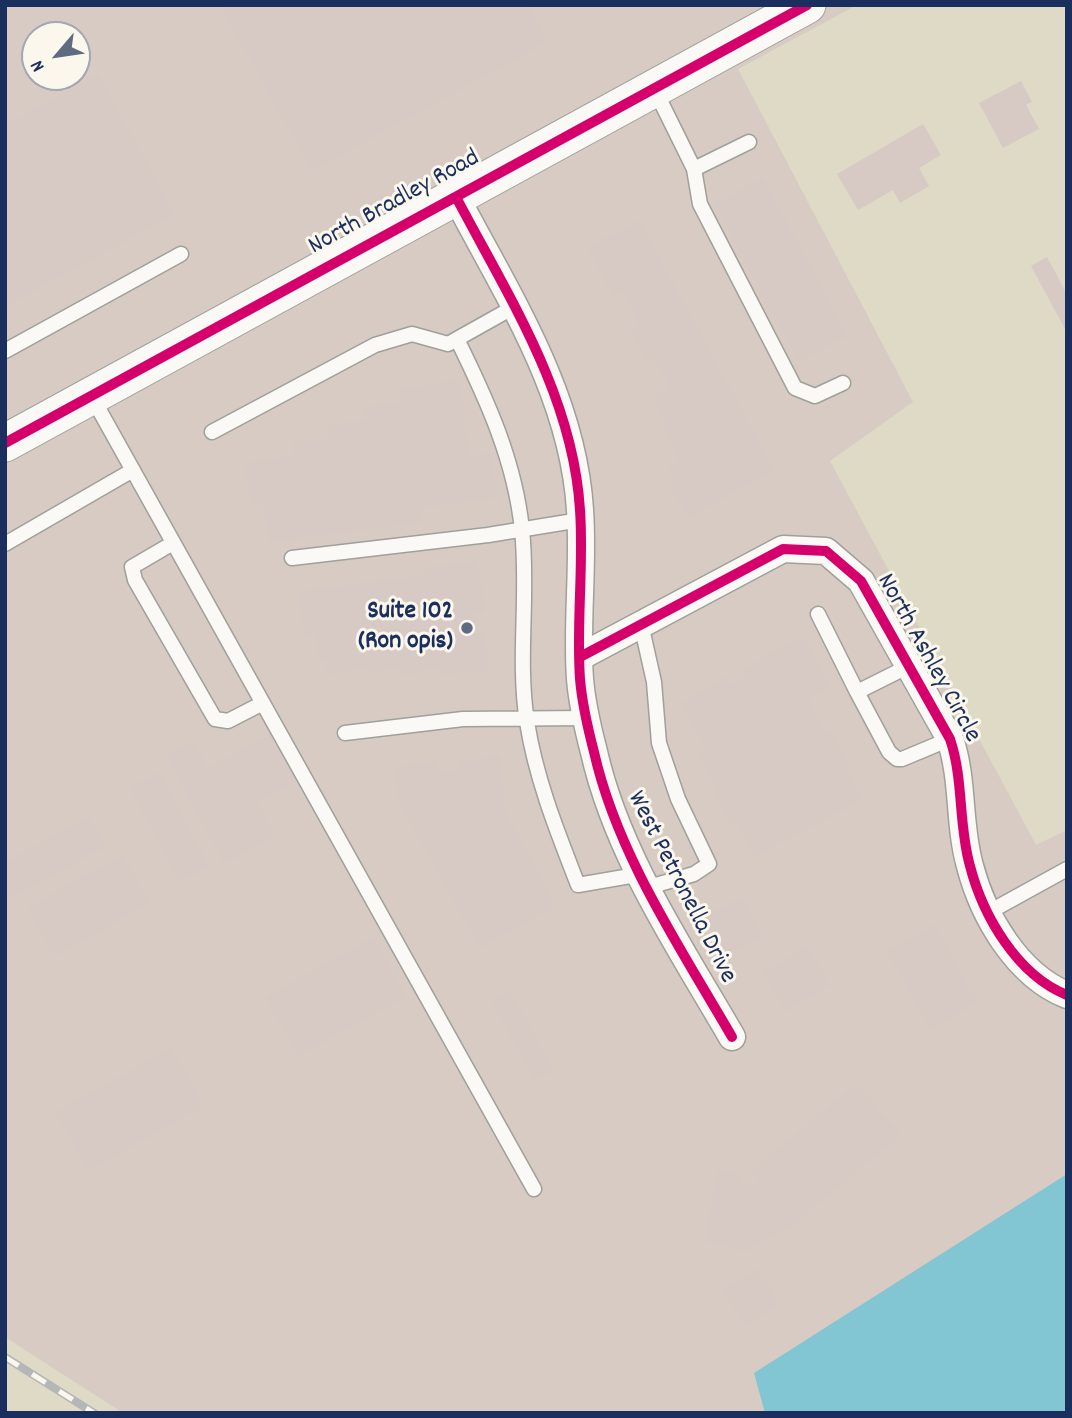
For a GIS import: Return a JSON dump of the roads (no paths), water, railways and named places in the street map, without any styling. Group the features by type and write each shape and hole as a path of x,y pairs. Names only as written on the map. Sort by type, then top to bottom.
{"street":[{"name":"North Bradley Road","path":"5,443 807,5"},
{"name":"West Petronella Drive","path":"456,197 545,369 560,411 574,470 580,520 580,680 610,806 645,881 732,1037"},
{"name":"North Ashley Circle","path":"580,657 783,550 826,551 861,581 950,739 960,768 961,809 970,866 1004,940 1026,969 1067,995"}],"lane":[{"path":"654,89 694,169 700,204 795,388 815,397 843,383"},
{"path":"694,169 748,142"},
{"path":"5,351 181,254"},
{"path":"212,432 375,345 412,334 448,344 514,307"},
{"path":"457,339 491,407 511,465 522,530 527,718 536,771 578,884 645,881 694,874 709,864 678,799 659,743 654,682 641,624"},
{"path":"91,396 534,1189"},
{"path":"5,544 133,471"},
{"path":"292,558 522,530 580,520"},
{"path":"173,542 132,567 135,580 215,719 228,721 263,703"},
{"path":"818,614 889,752 897,759 908,758 950,739"},
{"path":"857,692 909,666"},
{"path":"345,733 463,719 587,718"},
{"path":"989,912 1067,869"}],"water":[{"path":"1067,1174 1067,1413 765,1413 754,1373"}],"railway":[{"path":"5,1357 94,1413"}],"place":[{"name":"Suite 102 (Ron opis)","path":"467,628"}]}
